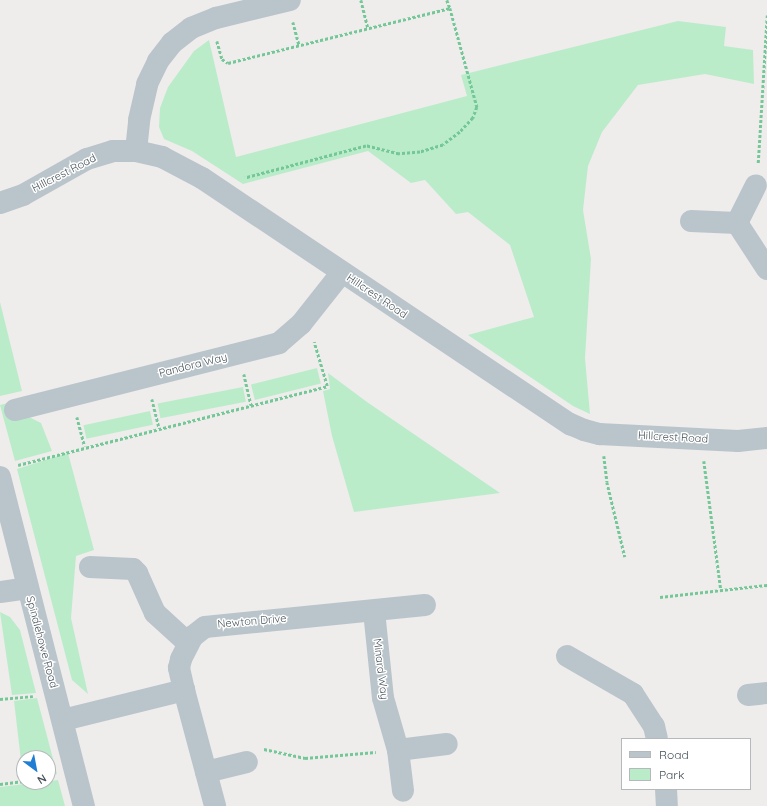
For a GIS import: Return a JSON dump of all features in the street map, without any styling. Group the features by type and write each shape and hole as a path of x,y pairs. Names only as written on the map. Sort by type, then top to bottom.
{"street":[{"path":"136,151 139,120 147,84 158,60 172,43 191,28 216,18 291,9"},
{"name":"Hillcrest Road","path":"0,203 23,195 87,159 113,151 136,151 162,157 214,186 570,424 601,434 738,440 767,438"},
{"path":"737,223 756,185"},
{"path":"691,221 737,223"},
{"path":"737,223 767,270"},
{"name":"Pandora Way","path":"15,410 279,343 301,324 342,272"},
{"name":"Spindlehowe Road","path":"7,471 27,588 57,694 84,806"},
{"path":"90,567 133,569 137,573 155,613 188,643"},
{"path":"0,592 27,588"},
{"name":"Newton Drive","path":"215,806 179,668 188,643 198,632 216,624 374,611 425,605"},
{"name":"Minard Way","path":"374,611 383,698 398,750 403,791"},
{"path":"567,656 633,694 654,726 657,738"},
{"path":"63,720 184,690"},
{"path":"398,750 447,744"},
{"path":"206,772 247,762"},
{"path":"666,790 668,806"}],"path":[{"path":"360,0 368,28"},
{"path":"214,186 366,146 398,154 420,152 449,141 473,118 477,107 448,0"},
{"path":"215,37 222,59 228,63 450,8"},
{"path":"291,9 299,45"},
{"path":"756,185 767,15"},
{"path":"7,471 85,446 327,386 315,344"},
{"path":"244,373 251,405"},
{"path":"152,396 159,428"},
{"path":"76,415 85,446"},
{"path":"601,434 607,482 625,557"},
{"path":"701,439 721,590"},
{"path":"660,597 767,585"},
{"path":"0,699 57,694"},
{"path":"247,762 244,749 258,747 305,758 398,750"},
{"path":"0,784 16,782"}],"green space":[{"path":"678,21 726,27 724,46 753,50 754,84 705,74 638,85 602,132 588,166 583,210 591,259 585,358 590,414 573,406 468,335 534,317 510,245 468,212 456,214 425,180 411,183 368,151 243,184 192,151 164,139 159,127 160,108 168,87 194,51 209,40 236,157 467,96 461,75"},
{"path":"0,302 22,391 0,396"},
{"path":"317,368 321,384 255,400 251,384"},
{"path":"328,373 367,402 500,493 354,512 332,436 323,391 330,389"},
{"path":"243,387 246,402 160,418 158,404"},
{"path":"8,403 14,421 29,417 41,423 52,451 15,461 0,405"},
{"path":"150,411 153,425 86,439 83,425"},
{"path":"68,453 94,550 76,556 71,618 88,694 72,680 17,469"},
{"path":"0,612 10,617 20,630 36,693 12,695"},
{"path":"37,698 51,750 20,750 14,701"},
{"path":"56,780 58,780 65,806 0,806 0,787 16,785 16,790 56,790"}]}
